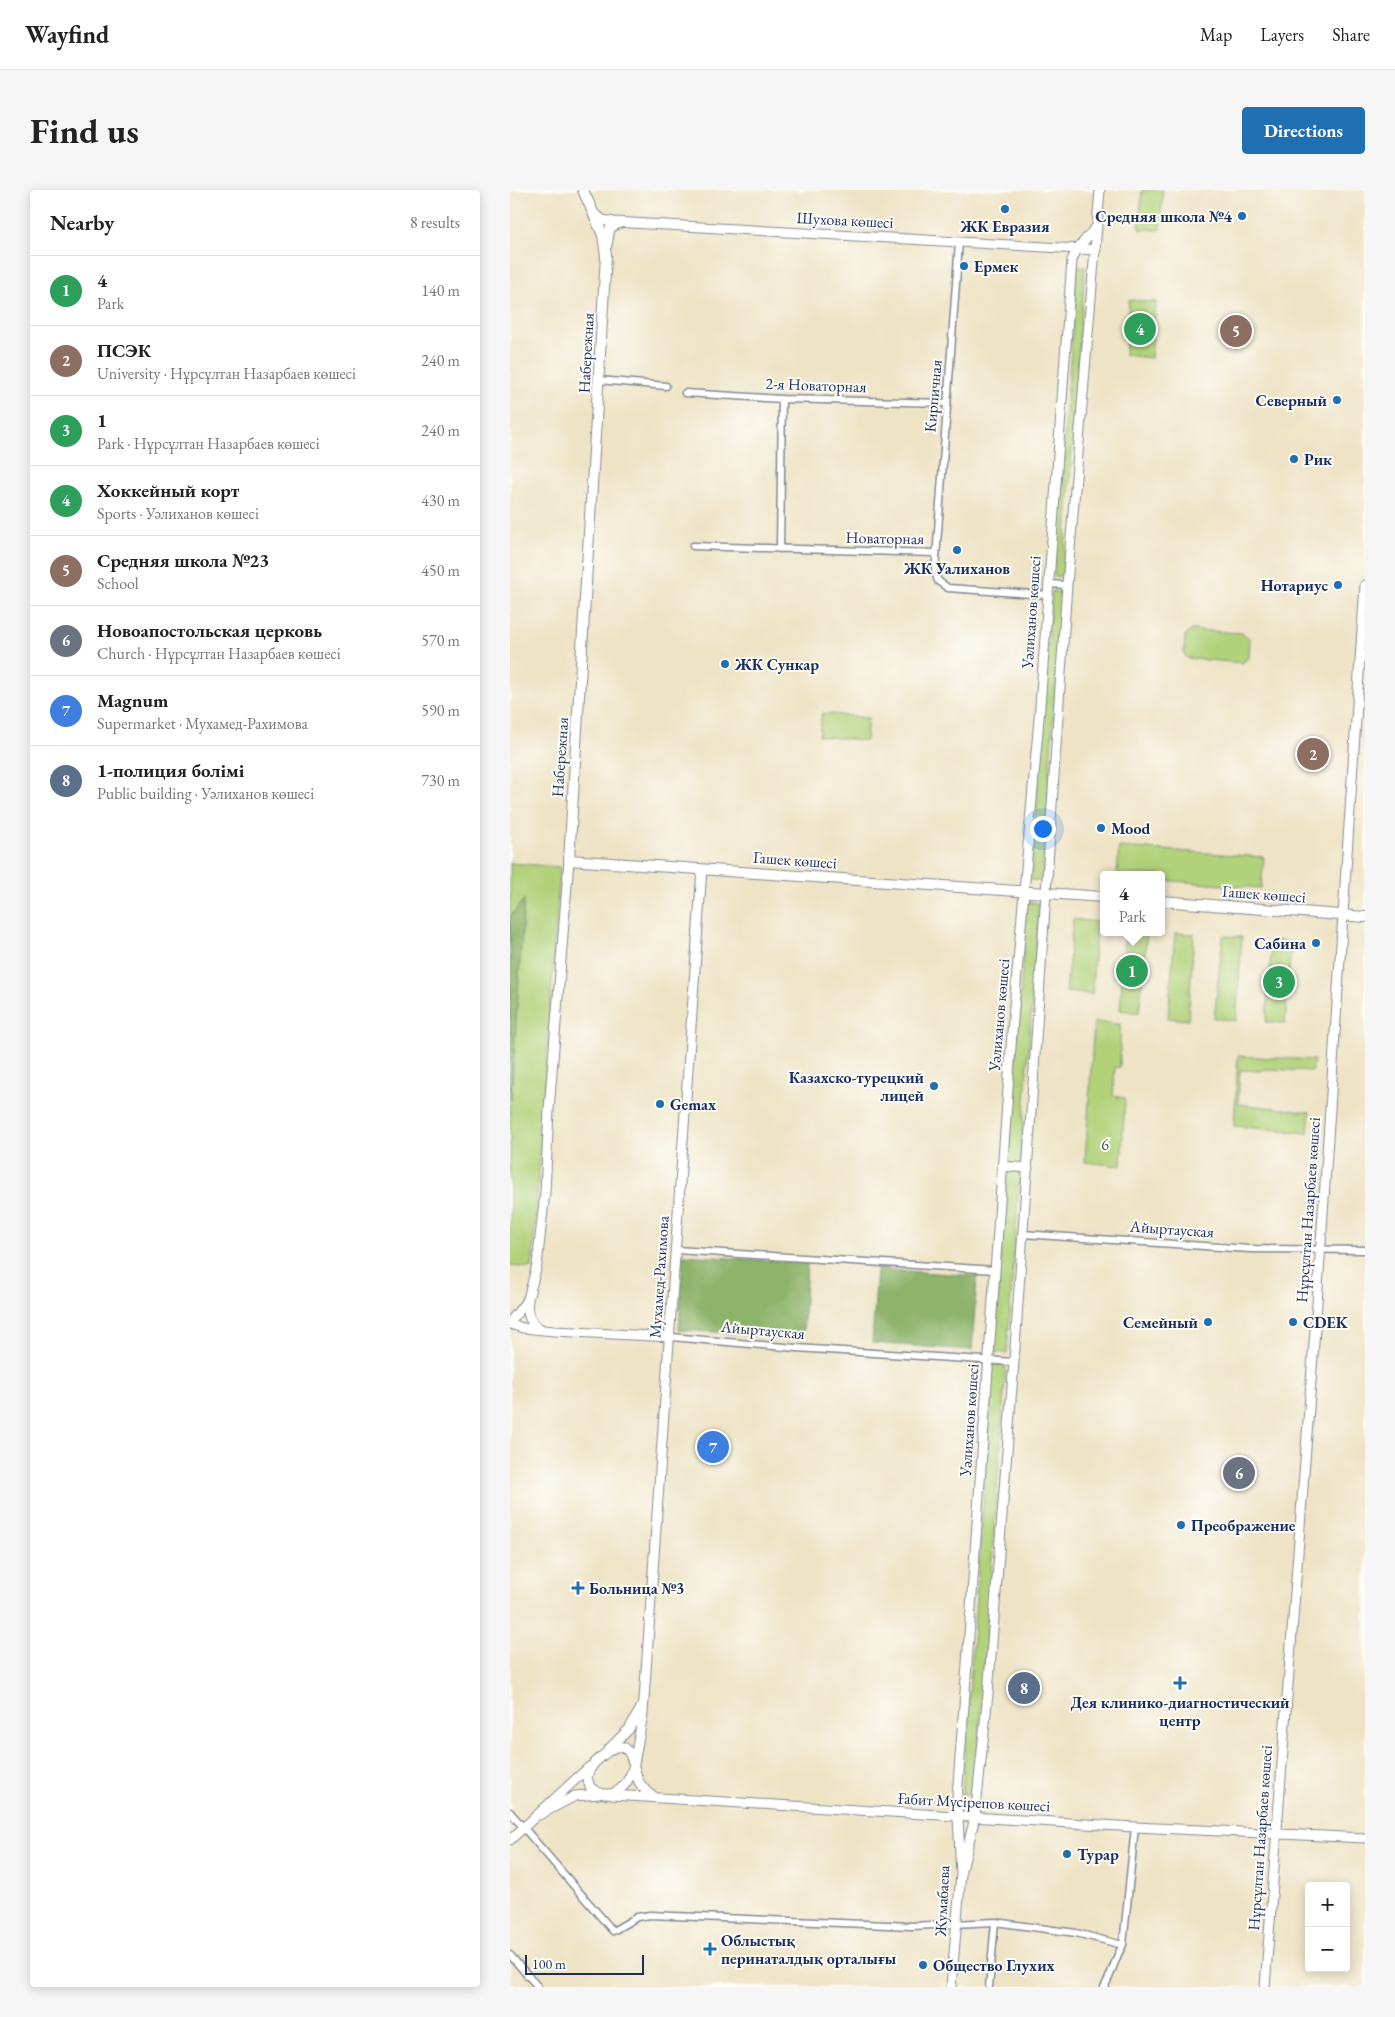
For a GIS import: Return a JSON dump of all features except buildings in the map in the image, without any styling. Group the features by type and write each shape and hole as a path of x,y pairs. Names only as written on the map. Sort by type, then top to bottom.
{"main road":[{"name":"Набережная","path":"510,1323 528,1299 535,1278 545,1192 548,1119 569,860 606,256 604,237 582,190"},
{"path":"961,1874 975,1817 988,1694 1028,1168 1068,585 1100,190"},
{"name":"Шухова көшесі","path":"594,214 605,221 1096,250"},
{"path":"606,256 609,229 620,222"},
{"name":"Уәлиханов көшесі","path":"958,1816 988,1360 1022,891 1048,584 1072,260 1077,249 1097,226"},
{"name":"Нұрсұлтан Назарбаев көшесі","path":"1264,1987 1320,1250 1365,585"},
{"name":"Гашек көшесі","path":"569,860 1100,897"},
{"name":"Мухамед-Рахимова","path":"646,1688 702,869"},
{"name":"Гашек көшесі","path":"1165,901 1365,916"},
{"path":"1002,1166 1028,1168"},
{"path":"528,1299 528,1316 533,1324 541,1330"},
{"name":"Айыртауская","path":"510,1323 523,1328 541,1330 671,1337"},
{"path":"510,1840 629,1729 639,1714 646,1688"},
{"path":"539,1815 575,1796 606,1794 627,1785 634,1764 646,1688"},
{"path":"606,1794 593,1790 587,1781 588,1771 599,1758 613,1749 621,1748 630,1752 640,1785 656,1798"},
{"name":"Ғабит Мүсірепов көшесі","path":"606,1794 671,1800 1135,1827 1365,1838"},
{"name":"Жумабаева","path":"951,1987 961,1874 958,1816"}],"street":[{"name":"Кирпичная","path":"934,553 959,242"},
{"path":"599,380 666,386"},
{"name":"2-я Новаторная","path":"685,393 782,399 946,403"},
{"path":"780,549 782,399"},
{"name":"Новаторная","path":"693,546 934,553 936,577 940,584 948,588 1047,595"},
{"path":"1048,584 1068,585"},
{"name":"Айыртауская","path":"1022,1234 1250,1249 1365,1250"},
{"path":"676,1250 995,1270"},
{"name":"Айыртауская","path":"671,1337 796,1348 1014,1362"},
{"path":"510,1812 613,1931 637,1917 650,1915 912,1926 995,1922 1076,1933 1123,1945"},
{"path":"1104,1987 1111,1976 1114,1958 1123,1945 1135,1827"},
{"path":"988,1987 995,1922"},
{"path":"510,1955 538,1987"}],"green space":[{"path":"1142,190 1163,190 1160,230 1139,229"},
{"path":"1077,267 1085,267 1063,577 1054,576"},
{"path":"1129,300 1156,302 1151,358 1125,355"},
{"path":"1052,591 1062,592 1042,881 1031,880"},
{"path":"1192,630 1242,633 1250,639 1249,658 1242,663 1187,658 1184,653 1185,635"},
{"path":"822,713 868,718 866,741 819,736"},
{"path":"1119,847 1264,857 1261,888 1165,880 1165,871 1117,871"},
{"path":"510,863 560,867 532,1268 510,1266"},
{"path":"524,899 511,1100 510,1100 510,917"},
{"path":"1027,902 1039,903 1007,1353 994,1352"},
{"path":"1073,919 1096,922 1092,994 1066,992"},
{"path":"1175,933 1194,934 1188,1020 1168,1018"},
{"path":"1125,936 1147,936 1139,1013 1120,1010"},
{"path":"1223,936 1242,937 1236,1021 1214,1018"},
{"path":"1272,940 1291,942 1285,1023 1266,1022"},
{"name":"6","path":"1094,1022 1120,1024 1120,1067 1115,1067 1113,1096 1125,1098 1121,1166 1085,1162"},
{"path":"1238,1056 1314,1060 1313,1071 1240,1070 1238,1104 1310,1112 1308,1133 1234,1126"},
{"path":"683,1255 807,1263 803,1337 679,1330"},
{"path":"877,1269 977,1276 972,1350 872,1343"},
{"path":"993,1365 1006,1366 975,1794 962,1794"}],"place":[{"name":"ЖК Евразия","path":"1005,209"},
{"name":"Средняя школа №4","path":"1242,216"},
{"name":"Ермек","path":"964,266"},
{"name":"Хоккейный корт","path":"1140,329"},
{"name":"Средняя школа №23","path":"1236,331"},
{"name":"Северный","path":"1337,400"},
{"name":"Рик","path":"1294,459"},
{"name":"ЖК Уалиханов","path":"957,550"},
{"name":"Нотариус","path":"1338,585"},
{"name":"ЖК Сункар","path":"725,664"},
{"name":"ПСЭК","path":"1313,754"},
{"name":"Mood","path":"1101,828"},
{"name":"Сабина","path":"1316,943"},
{"name":"4","path":"1132,971"},
{"name":"1","path":"1279,982"},
{"name":"Казахско-турецкий лицей","path":"934,1086"},
{"name":"Gemax","path":"660,1104"},
{"name":"Семейный","path":"1208,1322"},
{"name":"CDEK","path":"1293,1322"},
{"name":"Magnum","path":"713,1447"},
{"name":"Новоапостольская церковь","path":"1239,1473"},
{"name":"Преображение","path":"1181,1525"},
{"name":"Больница №3","path":"578,1588"},
{"name":"Дея клинико-диагностический центр","path":"1180,1683"},
{"name":"1-полиция болiмi","path":"1024,1688"},
{"name":"Турар","path":"1067,1854"},
{"name":"Облыстық перинаталдық орталығы","path":"710,1949"},
{"name":"Общество Глухих","path":"923,1965"}]}
